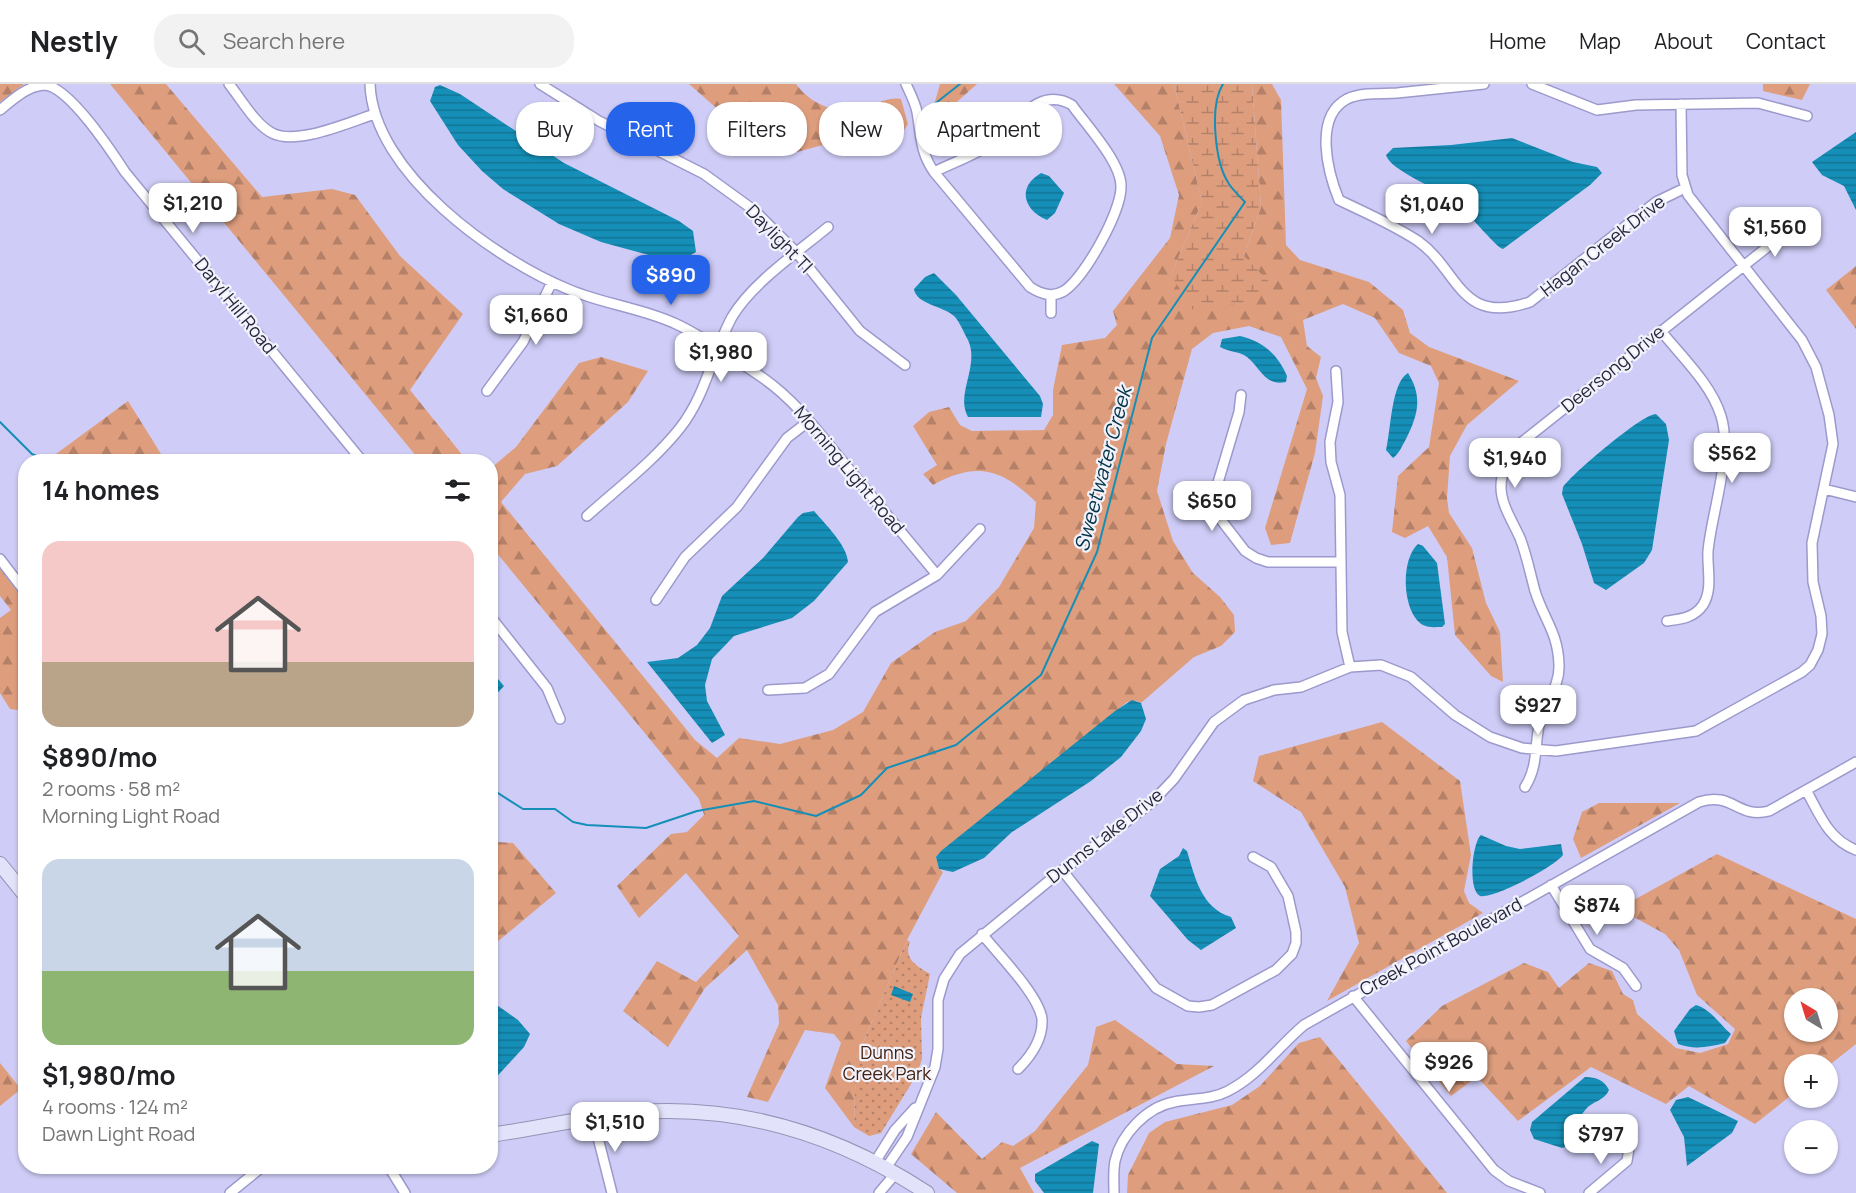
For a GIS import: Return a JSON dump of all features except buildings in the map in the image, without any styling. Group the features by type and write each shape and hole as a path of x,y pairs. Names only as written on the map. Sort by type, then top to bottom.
{"main road":[{"path":"0,864 18,886"},
{"path":"498,1134 593,1118 658,1111 746,1117 819,1136 886,1168 927,1193"}],"street":[{"path":"229,84 261,123 272,133 282,136 303,136 375,114"},
{"name":"Morning Light Road","path":"370,84 378,124 405,167 440,206 501,255 552,282 626,308 655,314 677,324 784,394 937,575"},
{"name":"Daylight Tl","path":"540,84 599,121 704,174 755,211 797,253 861,331 904,365"},
{"path":"906,84 916,109 921,150 934,172 1030,287 1041,294 1051,295 1063,291 1072,284 1107,233 1114,219 1121,188 1116,166 1071,105 1064,98 1051,96 1039,98 1030,104 989,145 934,172"},
{"path":"1329,99 1337,107 1358,95 1484,84"},
{"path":"1532,84 1597,110 1636,105 1758,103 1807,116"},
{"name":"Daryl Hill Road","path":"0,110 32,88 45,85 56,88 68,98 109,148 125,172 356,454"},
{"path":"1681,104 1685,188 1694,205 1802,340 1814,361 1832,430 1831,458 1812,554 1813,582 1821,616 1822,634 1818,650 1828,655"},
{"name":"Hagan Creek Drive","path":"1337,107 1329,118 1327,131 1330,173 1340,200 1420,243 1467,297 1496,308 1513,307 1530,302 1656,202 1685,188"},
{"path":"587,516 664,447 681,427 709,377 716,349 734,315 754,290 828,227"},
{"name":"Deersong Drive","path":"1525,787 1534,773 1540,721 1558,682 1559,667 1556,639 1535,591 1529,563 1504,503 1502,474 1513,451 1785,233 1798,231"},
{"path":"487,391 523,342 552,282"},
{"path":"1051,295 1051,313"},
{"path":"1661,331 1712,396 1725,434 1723,465 1710,527 1707,594 1696,612 1686,618 1667,621"},
{"path":"1336,371 1338,402 1330,442 1331,462 1340,495 1342,632 1350,667"},
{"path":"1241,395 1239,412 1214,496 1218,516 1245,550 1256,558 1268,562 1341,562"},
{"path":"656,600 685,557 737,507 787,438 809,421"},
{"path":"1824,489 1856,497"},
{"path":"768,690 792,691 817,683 829,674 875,612 923,586 937,575 980,529"},
{"path":"0,559 18,583"},
{"path":"498,626 547,688 560,719"},
{"name":"Dunns Lake Drive","path":"879,1193 886,1168 907,1137 918,1104 935,1067 938,1050 938,1000 944,979 960,954 1062,870 1110,837 1164,791 1201,736 1229,710 1260,694 1301,687 1350,667 1381,665 1411,677 1468,725 1507,745 1537,750 1571,750 1696,731 1797,676 1810,665 1818,650"},
{"name":"Creek Point Boulevard","path":"1114,1193 1115,1160 1130,1130 1141,1119 1173,1102 1201,1100 1226,1092 1254,1076 1304,1025 1699,802 1722,798 1745,812 1756,814 1769,811 1856,762"},
{"path":"1806,790 1836,840 1856,850"},
{"path":"1062,870 1156,988 1188,1006 1199,1007 1212,1005 1276,970 1292,954 1296,944 1288,896 1271,867 1253,857"},
{"path":"1551,885 1590,949 1623,968 1636,986"},
{"path":"982,934 1030,995 1042,1019 1040,1033 1031,1055 1018,1069"},
{"path":"1353,996 1494,1170 1509,1181 1540,1193"},
{"path":"593,1118 612,1193"},
{"path":"1589,1193 1626,1161 1629,1148"},
{"path":"230,1193 253,1174"},
{"path":"393,1174 405,1193"}],"green space":[{"path":"0,84 24,84 0,102"},
{"path":"110,84 166,84 262,197 332,189 355,195 400,256 463,314 410,390 462,454 414,454"},
{"path":"689,84 796,84 807,96 819,104 819,146 807,149 807,102 709,102"},
{"path":"940,84 977,84 957,102 935,102"},
{"path":"1114,84 1174,84 1202,202 1171,275 1244,256 1261,207 1252,84 1272,84 1281,100 1286,245 1300,260 1369,282 1403,310 1410,333 1429,347 1519,381 1467,425 1450,456 1447,498 1449,513 1472,548 1486,603 1500,632 1503,682 1491,676 1455,635 1447,557 1428,526 1405,538 1392,532 1398,476 1429,447 1439,383 1431,366 1399,353 1375,318 1343,304 1303,320 1307,346 1321,357 1316,378 1323,396 1315,453 1290,543 1271,545 1265,528 1307,389 1281,337 1249,326 1213,333 1192,349 1166,444 1157,491 1173,541 1193,573 1220,597 1234,615 1235,632 1221,646 1194,657 1141,703 1127,702 936,857 939,869 943,872 907,940 856,1059 854,1127 825,1088 841,1043 834,1034 805,1030 768,1102 747,1097 779,1024 778,1005 747,950 705,988 668,1047 623,1011 657,961 696,982 739,936 686,873 639,918 617,886 671,834 687,832 704,815 699,799 498,555 498,462 516,447 579,363 601,357 648,371 628,402 557,466 525,474 501,502 695,740 717,758 739,738 780,744 833,730 863,712 891,663 935,632 966,621 999,587 1034,528 1036,502 1012,482 1000,476 976,471 949,477 933,485 923,474 937,465 913,426 929,412 949,407 960,425 972,431 1044,430 1053,415 1053,390 1062,345 1105,338 1117,325 1113,311 1170,238 1179,195 1160,136"},
{"path":"1174,84 1252,84 1261,207 1244,256 1270,283 1242,303 1193,310 1171,275 1202,202"},
{"path":"1763,84 1810,84 1802,100 1763,91"},
{"path":"888,99 901,99 902,102 881,102"},
{"path":"904,110 908,124 904,130"},
{"path":"1856,266 1856,329 1826,290"},
{"path":"128,401 161,454 56,454"},
{"path":"0,568 18,591 18,710 10,709 0,693 0,618 11,610 0,596"},
{"path":"1382,722 1460,781 1471,855 1464,891 1469,903 1483,913 1327,1001 1359,943 1345,887 1301,812 1253,781 1259,756"},
{"path":"1599,803 1680,803 1581,858 1573,839 1582,812"},
{"path":"498,842 513,843 556,893 498,941"},
{"path":"1717,854 1856,919 1856,1044 1838,1058 1838,1054 1784,1054 1784,1101 1755,1124 1689,1086 1666,1104 1591,1067 1518,1121 1477,1077 1451,1096 1406,1041 1442,1006 1524,963 1548,972 1559,988 1589,963 1612,971 1623,994 1633,1000 1637,1014 1676,1048 1700,1053 1728,1044 1735,1029 1697,995 1679,950 1665,934 1628,914 1623,906"},
{"name":"Dunns Creek Park","path":"907,940 910,942 908,953 912,961 930,974 921,1018 922,1059 916,1076 881,1133 869,1136 854,1127 856,1059"},
{"path":"1115,1020 1177,1064 1214,1066 1020,1168 1034,1193 957,1193 911,1154 936,1112 982,1159 1002,1142 1013,1146 1035,1131 1088,1065 1096,1027"},
{"path":"1320,1037 1447,1193 1127,1193 1128,1175 1149,1133 1165,1122 1232,1105 1260,1086 1299,1043"},
{"path":"0,1063 18,1085 18,1091 0,1106"}],"water":[{"path":"440,85 460,94 516,131 516,156 553,156 679,221 693,231 696,252 684,259 667,260 601,242 559,224 503,189 482,171 458,145 430,101 435,87"},
{"path":"1856,132 1856,210 1844,186 1822,175 1812,162"},
{"path":"1512,138 1573,162 1597,167 1602,173 1590,185 1503,249 1493,242 1451,198 1404,173 1389,161 1386,155 1393,148 1451,145"},
{"path":"1041,173 1049,176 1064,193 1055,213 1047,220 1033,210 1026,198 1028,185"},
{"path":"934,273 956,295 1040,396 1043,404 1041,417 968,417 964,399 971,360 968,340 954,316 920,298 914,289 925,277"},
{"path":"1240,336 1256,341 1274,355 1287,376 1286,382 1273,382 1247,357 1220,347 1222,339"},
{"path":"1408,373 1416,390 1416,414 1406,439 1393,458 1386,450 1392,408 1398,386"},
{"path":"1656,414 1666,424 1669,440 1652,550 1644,563 1606,590 1594,583 1582,544 1562,494 1563,487 1593,458 1623,434"},
{"path":"814,511 840,542 848,562 814,601 792,618 734,636 712,659 705,685 707,701 725,735 712,743 647,662 678,658 697,645 710,628 722,596 763,558 798,517 803,513"},
{"path":"1418,544 1423,546 1437,563 1445,624 1442,627 1423,625 1416,619 1407,598 1408,562"},
{"path":"498,679 504,686 498,692"},
{"path":"1132,700 1141,703 1146,719 1141,731 1121,757 1091,781 1012,832 984,858 953,872 939,869 936,857 941,851 1115,711"},
{"path":"1481,835 1506,846 1520,849 1561,844 1563,855 1548,867 1523,881 1498,893 1480,896 1476,892 1472,875 1476,846"},
{"path":"1183,848 1187,851 1206,899 1221,913 1231,917 1236,928 1201,950 1188,940 1150,896 1160,869 1179,856"},
{"path":"894,986 913,994 910,1002 891,995"},
{"path":"1696,1005 1711,1014 1731,1034 1725,1043 1707,1047 1678,1044 1674,1031 1690,1009"},
{"path":"498,1006 518,1020 530,1034 524,1047 498,1075"},
{"path":"1585,1077 1599,1080 1609,1090 1583,1113 1569,1146 1562,1148 1534,1139 1530,1130 1532,1122"},
{"path":"1688,1097 1738,1121 1732,1133 1687,1166 1684,1137 1670,1110 1676,1100"},
{"path":"1092,1141 1099,1144 1093,1193 1044,1193 1035,1181 1035,1174"}],"waterway":[{"path":"937,102 960,84"},
{"name":"Sweetwater Creek","path":"498,793 523,809 555,809 573,822 587,825 646,828 697,811 754,801 816,816 861,795 887,768 956,745 1041,675 1097,552 1152,338 1245,202 1234,191 1224,175 1217,149 1216,106 1223,84"},
{"name":"Sweetwater Creek","path":"0,422 32,454"}]}
